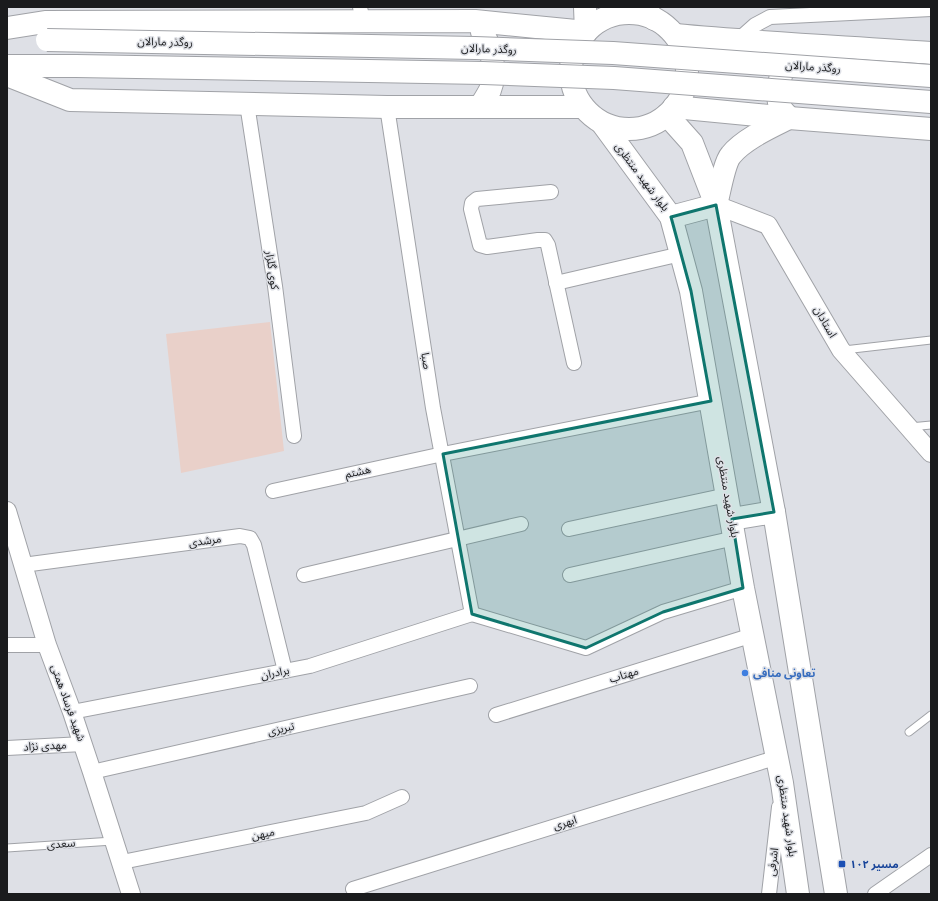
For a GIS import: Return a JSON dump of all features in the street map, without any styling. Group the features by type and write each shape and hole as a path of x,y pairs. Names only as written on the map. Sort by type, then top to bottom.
{"main road":[{"path":"585,7 586,32"},
{"path":"622,13 649,13 675,35 684,52 687,72 684,91 671,111 653,124 636,129 618,129 602,123 591,116 582,107 573,91 570,73 572,55 580,38 592,26 606,17 622,13"},
{"path":"7,28 45,22 361,14 586,32"},
{"path":"475,22 485,36 490,51 493,70 490,90 480,107"},
{"path":"675,35 737,41 931,53"},
{"name":"روگذر مارالان","path":"7,38 483,48 612,53 931,76"},
{"path":"789,118 782,108 779,98 779,86 785,65 790,55 799,44"},
{"path":"7,66 475,73 614,78 931,102"},
{"path":"7,75 70,100 387,107 582,107"},
{"path":"671,111 931,128"},
{"path":"671,111 692,143 716,205 774,512 836,894"},
{"path":"716,205 730,155 748,141 789,118"},
{"name":"بلوار شهید منتظری","path":"602,123 671,217 691,291 743,588 778,757 796,893"},
{"path":"671,217 716,205"},
{"path":"733,528 774,512"}],"street":[{"path":"737,41 755,25 770,17 931,8"},
{"name":"کوی گلزار","path":"247,104 275,286 294,436"},
{"name":"صبا","path":"387,107 434,408 472,614"},
{"path":"551,192 477,199 472,203 471,209 480,245 487,247 545,240 548,245 574,363"},
{"name":"استادان","path":"716,205 768,225 841,350 931,453"},
{"path":"556,283 681,254"},
{"name":"هشتم","path":"274,490 443,454 711,401"},
{"path":"569,529 727,495"},
{"name":"شهید فرساد همتی","path":"7,511 10,532 23,565 47,645 83,744 115,840 131,894"},
{"path":"304,575 521,524"},
{"path":"570,575 733,528"},
{"name":"مرشدی","path":"23,565 240,536 250,538 254,545 285,671"},
{"path":"472,614 586,648 663,612 743,588"},
{"name":"برادران","path":"72,712 310,666 472,614"},
{"name":"مهتاب","path":"496,715 753,635"},
{"path":"7,645 47,645"},
{"name":"تبریزی","path":"92,772 470,686"},
{"name":"مهدی نژاد","path":"7,748 83,744"},
{"name":"ابهری","path":"352,889 778,757"},
{"name":"اشرفی","path":"769,894 782,783"},
{"name":"میهن","path":"122,862 366,813 402,797"},
{"path":"875,894 931,855"}],"lane":[{"path":"841,350 931,340"},
{"path":"908,427 931,425"},
{"path":"909,732 931,715"},
{"name":"سعدی","path":"7,848 115,840"}],"highlighted area":[{"path":"716,205 774,512 732,519 743,588 663,612 586,648 472,614 443,454 711,401 691,291 671,217"}],"shaded area":[{"path":"270,322 284,451 181,473 166,334"}],"place":[{"name":"تعاونی منافی","path":"745,673"},
{"name":"مسیر ۱۰۲","path":"842,864"}]}
